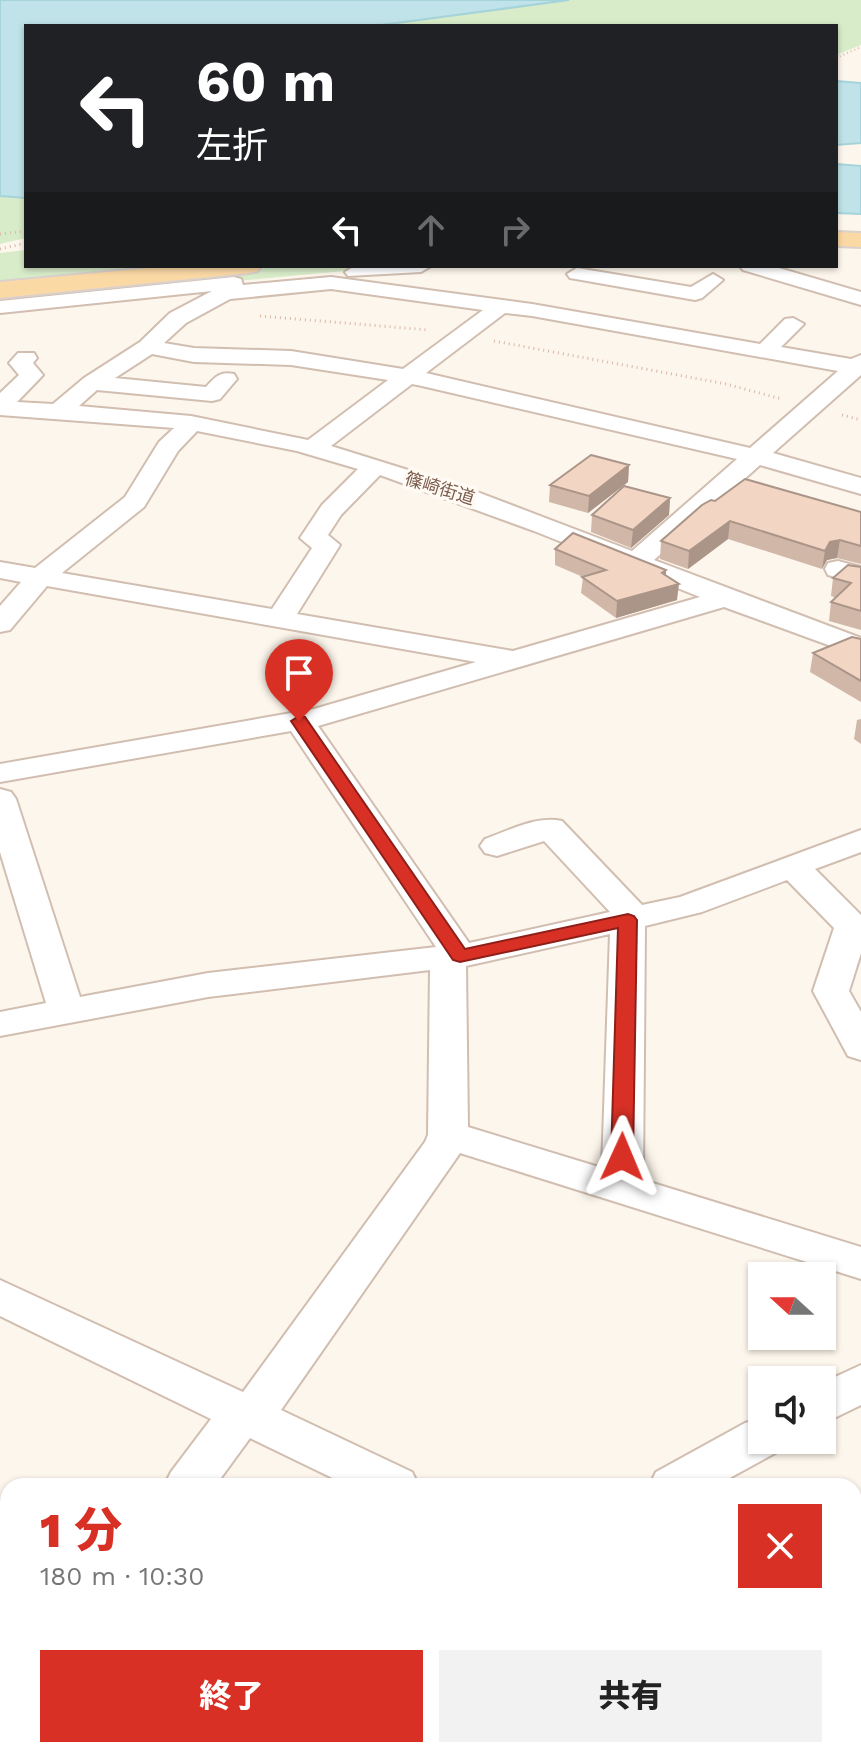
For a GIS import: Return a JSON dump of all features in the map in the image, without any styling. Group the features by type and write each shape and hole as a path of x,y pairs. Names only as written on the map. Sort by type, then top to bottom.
{"main road":[{"path":"838,239 861,242"},
{"path":"0,290 228,268"}],"street":[{"path":"838,246 861,242"},
{"path":"0,307 400,268"},
{"path":"757,268 861,299"},
{"path":"532,310 571,279 695,294 713,280"},
{"path":"58,412 92,383 148,347 178,318 225,293 331,283 532,310 859,366"},
{"path":"311,449 501,306"},
{"path":"674,335 704,307"},
{"path":"765,351 793,324"},
{"path":"148,347 194,355 291,358 409,376 755,456 861,486"},
{"path":"0,407 32,375 20,363 26,358"},
{"path":"636,562 808,406 859,366"},
{"path":"92,383 212,394 226,379"},
{"name":"篠崎街道","path":"0,407 191,424 311,449 491,504 861,648"},
{"path":"0,624 40,577 135,502 168,447 191,424"},
{"path":"280,619 327,545 313,538 331,510 373,468"},
{"path":"0,570 517,661"},
{"path":"0,773 299,721 517,661 708,604 723,596"},
{"path":"195,1478 248,1413 443,1147 448,1135 454,957 299,721"},
{"path":"0,799 67,1013"},
{"path":"497,846 550,828 632,919 622,1189"},
{"path":"0,1024 208,985 454,957 632,919 690,905 861,840"},
{"path":"793,866 852,926 831,991 861,1047"},
{"path":"448,1135 861,1263"},
{"path":"0,1297 379,1478"},
{"path":"836,1397 861,1383"},
{"path":"688,1478 748,1445"}],"path":[{"path":"838,57 861,47"},
{"path":"0,234 24,231"},
{"path":"0,249 24,243"},
{"path":"191,312 371,323 463,335 726,384 861,420"}],"green space":[{"path":"569,0 861,0 861,45 838,54 838,24 389,24"},
{"path":"0,196 24,198 24,238 0,244"},
{"path":"24,250 24,268 162,270 0,285 0,253"},
{"path":"264,268 376,268 173,287 170,277"}],"water":[{"path":"0,0 569,0 389,24 24,24 24,198 0,196"},
{"path":"838,81 861,83 861,143 838,145"},
{"path":"838,164 861,166 861,214 838,213"}],"building":[{"path":"591,455 629,465 589,496 550,485"},
{"path":"745,479 861,512 861,546 840,540 830,542 825,551 730,521 689,551 661,541 702,505 715,501"},
{"path":"624,486 670,498 633,530 592,515"},
{"path":"573,533 666,570 662,573 679,584 617,601 582,577 606,570 555,549"},
{"path":"848,565 861,567 861,611 831,602 851,583 833,578"},
{"path":"852,637 861,639 861,681 813,653"}],"route":[{"path":"299,721 460,956 628,920 622,1157"}]}
